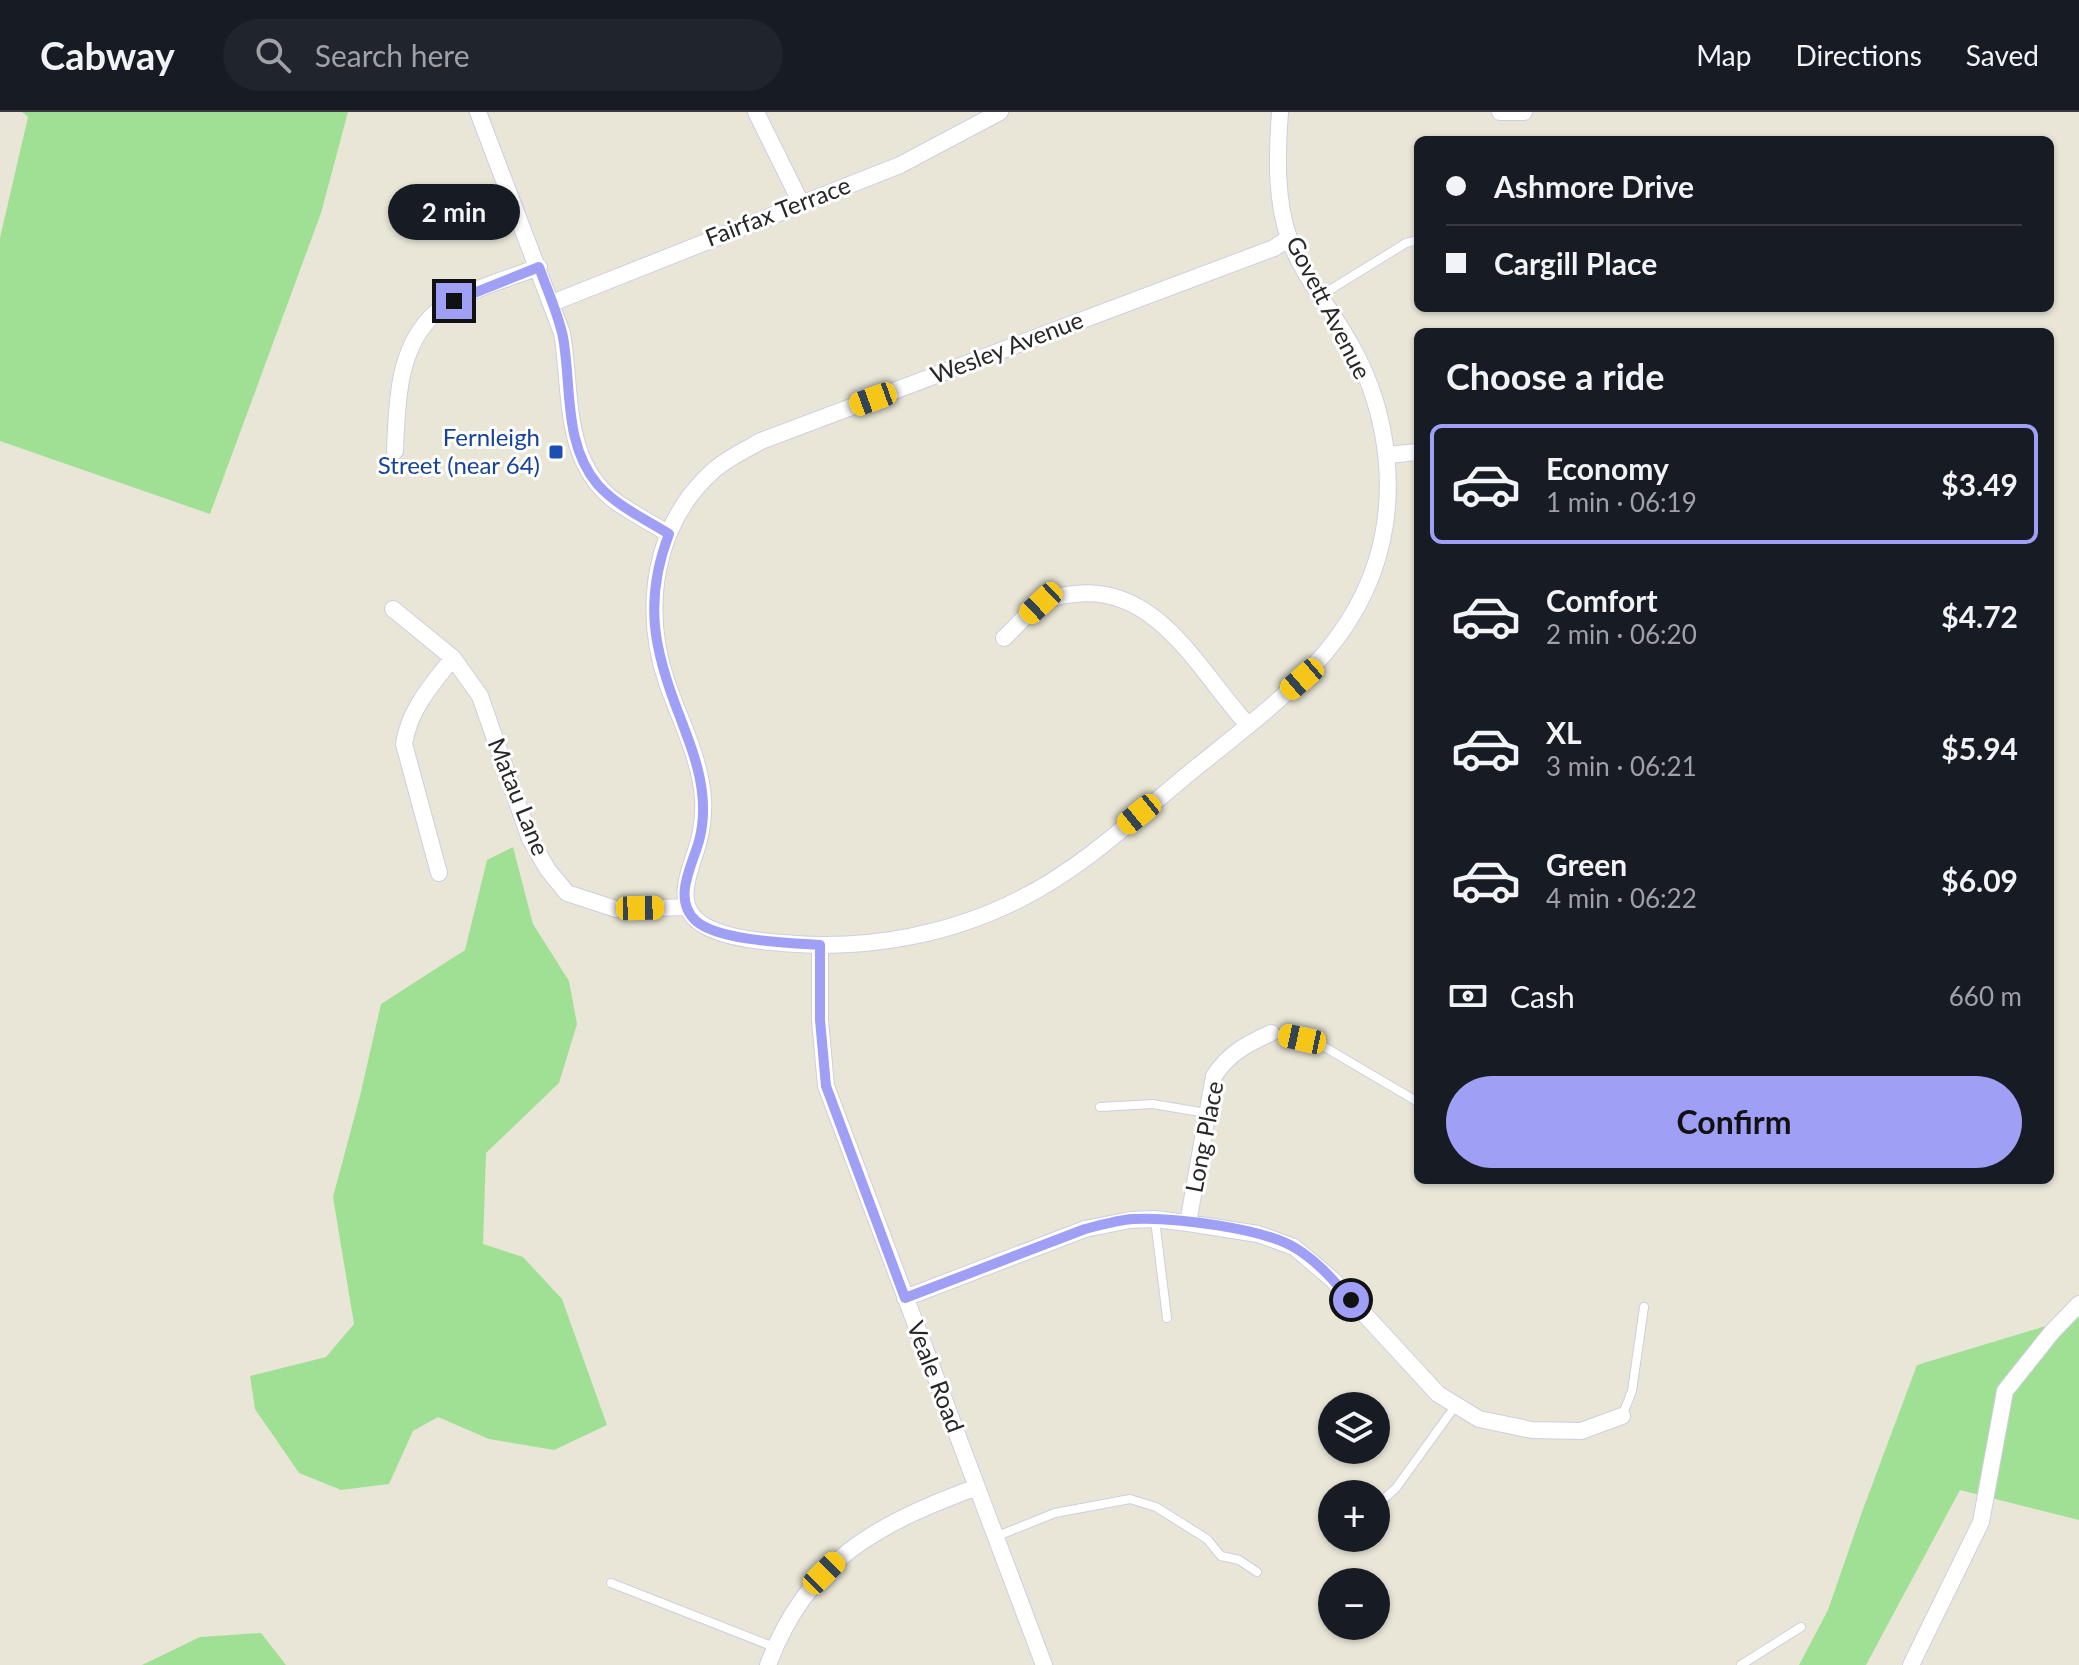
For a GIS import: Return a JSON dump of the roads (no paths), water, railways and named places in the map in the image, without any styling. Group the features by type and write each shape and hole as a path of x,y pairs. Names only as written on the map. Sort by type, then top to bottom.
{"street":[{"path":"478,112 562,333 570,413 575,441 584,463 598,484 615,501 669,534"},
{"path":"756,112 801,203"},
{"name":"Fairfax Terrace","path":"552,303 900,165 1000,112"},
{"name":"Govett Avenue","path":"687,907 696,920 710,929 740,937 820,945 874,942 930,933 1019,900 1096,849 1248,725 1329,651 1357,610 1377,560 1385,523 1387,455 1367,379 1352,346 1320,296 1289,238 1278,166 1280,112"},
{"path":"1500,112 1524,112"},
{"name":"Wesley Avenue","path":"687,907 684,894 686,879 700,837 703,794 698,768 663,669 653,618 653,588 669,534 698,487 715,469 761,441 1274,248 1289,238"},
{"path":"395,451 397,398 406,361 432,316 454,301 539,267"},
{"path":"1387,455 1414,452"},
{"path":"1004,638 1041,603 1063,595 1086,592 1129,602 1152,613 1168,629 1248,725"},
{"name":"Matau Lane","path":"393,609 453,658 480,696 530,839 548,870 567,893 616,909 687,907"},
{"path":"439,873 404,744 407,727 423,696 453,658"},
{"name":"Veale Road","path":"820,945 821,1035 826,1086 1044,1665"},
{"name":"Long Place","path":"1188,1223 1214,1076 1224,1060 1238,1049 1271,1033"},
{"path":"905,1298 1110,1222 1154,1219 1258,1234 1294,1247 1313,1260 1422,1378 1479,1419 1532,1430 1581,1431 1622,1416"},
{"path":"1911,1665 1981,1522 2005,1391 2052,1332 2079,1304"},
{"path":"768,1665 774,1647 800,1600 845,1552 894,1521 977,1487"}],"lane":[{"path":"1320,296 1414,241"},
{"path":"1271,1033 1316,1042 1414,1100"},
{"path":"1100,1107 1166,1105 1206,1113"},
{"path":"1154,1219 1167,1318"},
{"path":"1622,1416 1632,1391 1644,1307"},
{"path":"1390,1493 1456,1405"},
{"path":"995,1537 1055,1513 1130,1499 1156,1507 1207,1539 1221,1556 1239,1560 1257,1572"},
{"path":"611,1583 774,1647"},
{"path":"1741,1665 1801,1627"}],"place":[{"name":"Fernleigh Street (near 64)","path":"556,452"}]}
